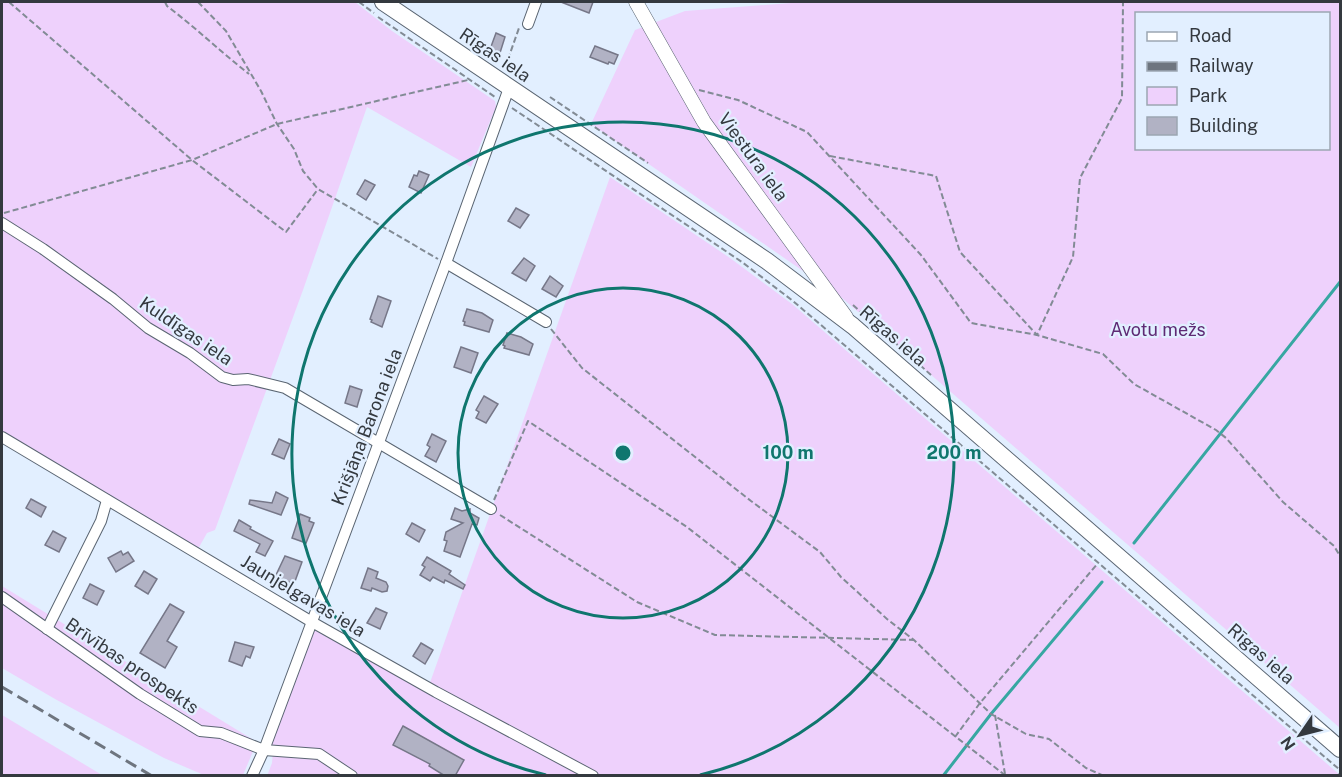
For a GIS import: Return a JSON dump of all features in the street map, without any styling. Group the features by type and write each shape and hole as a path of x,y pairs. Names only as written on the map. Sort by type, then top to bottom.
{"main road":[{"name":"Rīgas iela","path":"383,2 507,96 767,261 853,326 1341,749"}],"street":[{"path":"528,24 536,2"},
{"name":"Viestura iela","path":"636,2 705,122 853,326"},
{"name":"Krišjāņa Barona iela","path":"252,776 312,622 507,96"},
{"name":"Kuldīgas iela","path":"2,223 113,299 148,328 190,353 222,377 232,380 248,379 285,388 491,508"},
{"path":"446,263 546,322"},
{"name":"Jaunjelgavas iela","path":"2,437 312,622 593,776"},
{"path":"47,629 101,521 107,500"},
{"name":"Brīvības prospekts","path":"2,597 140,694 200,731 221,733 264,750 319,753 352,776"}],"path":[{"path":"9,2 192,160 286,232 318,189"},
{"path":"165,2 251,76"},
{"path":"198,2 226,31 261,91 277,124 294,149 303,171 318,189 446,263"},
{"path":"359,2 391,27 469,80 507,96 794,301 1340,773"},
{"path":"1037,336 1073,257 1080,178 1122,98 1123,2"},
{"path":"502,66 507,62 519,27 528,24"},
{"path":"2,214 192,160 277,124 469,80"},
{"path":"684,86 738,100 807,132 921,255 971,323 1037,336 1103,354 1134,384 1216,430 1226,438 1283,502 1334,546 1341,556"},
{"path":"829,156 936,176 960,252 1037,336"},
{"path":"546,322 582,368 750,501 820,552 841,578 887,620 914,639 992,714 1026,734 1049,739 1086,768 1104,776"},
{"path":"914,639 829,638 715,635 638,602 491,508 528,421 687,527 829,638 955,737 1006,775"},
{"path":"955,737 980,703 1098,562"},
{"path":"995,715 1006,775"}],"green space":[{"path":"2,2 355,2 392,31 495,101 496,107 471,167 367,107 215,530 207,533 198,549 2,437"},
{"name":"Avotu mežs","path":"804,2 1340,2 1340,728 842,298 591,124 635,30 685,11"},
{"path":"610,177 730,258 792,304 1340,775 267,776 272,763 273,751 264,750 314,630 427,691"},
{"path":"2,586 257,742 243,775 204,775 164,758 2,668"},
{"path":"2,715 102,775 6,776 2,773"}],"building":[{"path":"561,2 593,2 589,13"},
{"path":"496,33 505,37 499,56 489,52"},
{"path":"595,46 618,55 614,64 590,57"},
{"path":"419,171 429,175 421,193 409,187 414,175 417,176"},
{"path":"365,180 375,185 366,200 357,194"},
{"path":"516,208 529,215 520,228 508,221"},
{"path":"524,258 535,266 526,281 512,273"},
{"path":"550,276 563,286 556,297 542,289"},
{"path":"378,296 391,301 382,327 371,322 370,319"},
{"path":"467,309 482,313 493,320 489,332 464,325"},
{"path":"507,333 533,344 529,355 504,348"},
{"path":"461,347 478,353 471,373 454,367"},
{"path":"350,386 362,390 357,407 345,403"},
{"path":"484,396 498,404 486,423 476,418 479,412 476,410"},
{"path":"432,434 446,441 436,462 425,456 430,447 427,445"},
{"path":"279,439 290,444 284,459 272,454"},
{"path":"276,492 288,498 281,515 249,504 250,500 272,503"},
{"path":"31,499 46,507 41,517 26,508"},
{"path":"455,508 462,511 470,509 470,513 479,518 477,525 472,524 460,557 444,551 447,541 444,540 446,532 463,523 451,519"},
{"path":"300,514 310,518 309,521 314,523 306,543 292,538"},
{"path":"239,520 251,527 250,529 273,541 265,556 256,552 260,544 234,531"},
{"path":"412,523 425,530 419,542 406,534"},
{"path":"53,531 66,538 59,552 45,545"},
{"path":"121,551 123,555 128,552 134,561 116,572 108,558"},
{"path":"285,556 302,562 294,584 275,577"},
{"path":"427,557 451,571 449,574 465,585 463,589 445,580 444,583 433,577 430,581 420,575"},
{"path":"368,568 378,572 376,578 386,582 387,591 382,592 372,588 371,591 361,588"},
{"path":"144,571 157,579 148,594 135,586"},
{"path":"90,584 104,591 97,605 83,598"},
{"path":"170,604 184,612 167,641 177,647 165,668 140,653"},
{"path":"376,608 387,613 380,629 367,623"},
{"path":"235,642 254,647 250,658 246,656 242,666 229,661"},
{"path":"421,643 433,650 425,664 413,656"},
{"path":"403,726 464,760 455,776 445,776 429,766 430,764 393,745"}],"waterway":[{"path":"1134,543 1340,282"},
{"path":"943,776 991,714 1102,582"}],"railway":[{"path":"2,687 152,776"}]}
